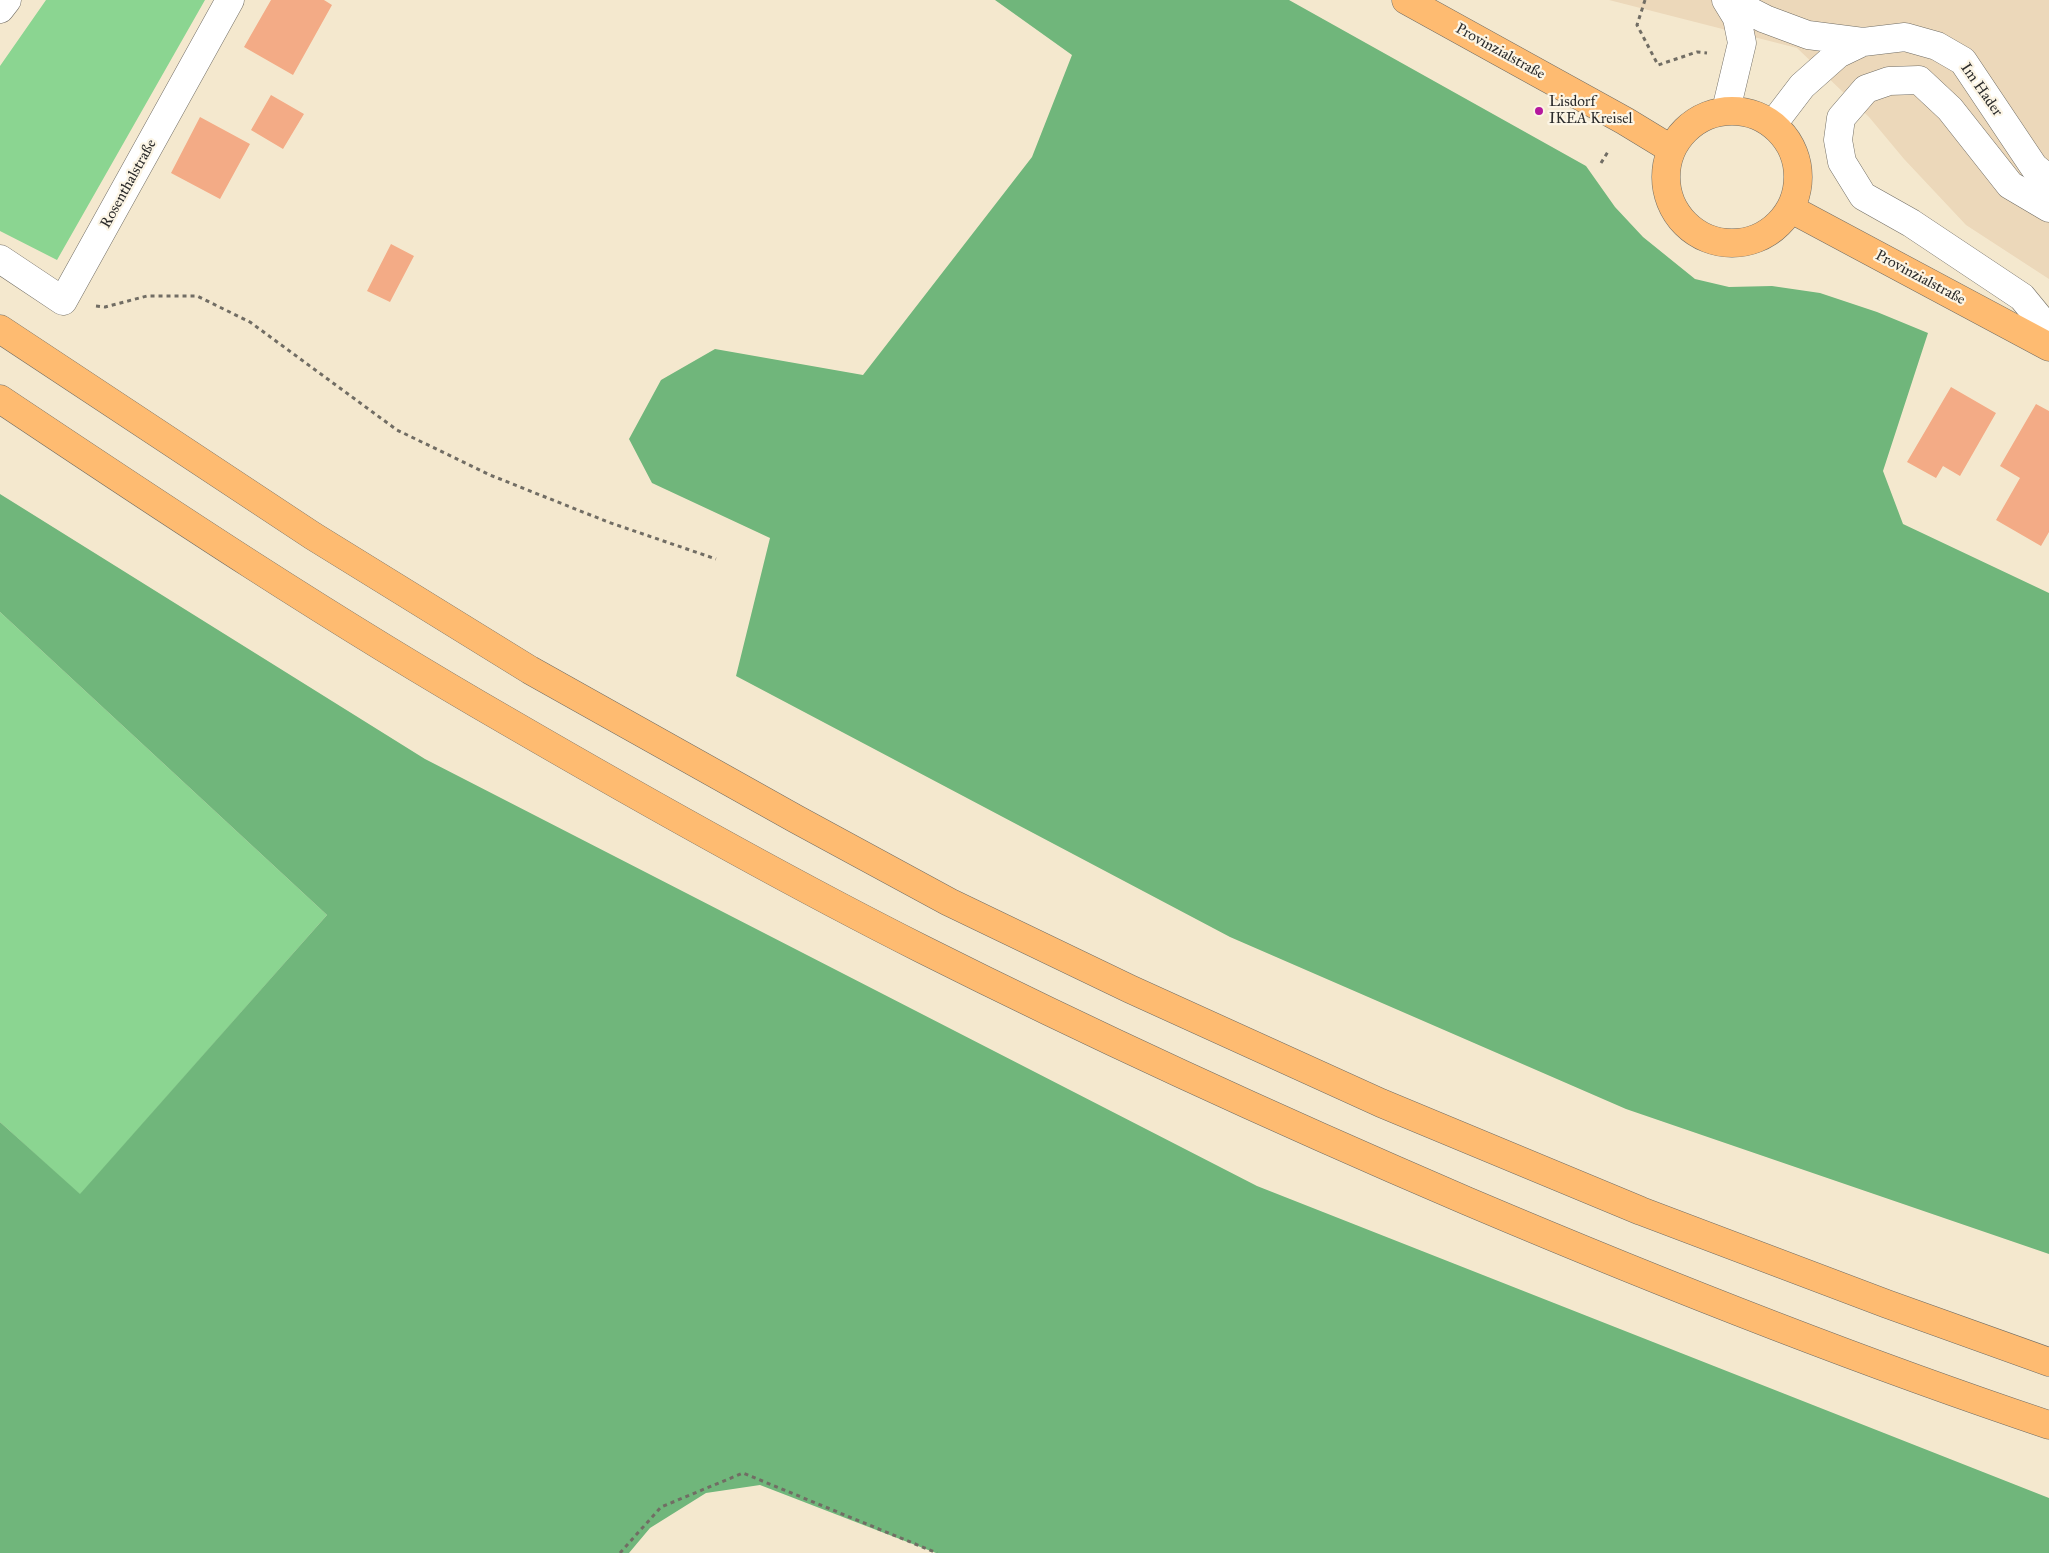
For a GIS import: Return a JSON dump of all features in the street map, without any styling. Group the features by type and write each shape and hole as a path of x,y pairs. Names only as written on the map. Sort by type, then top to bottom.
{"main road":[{"name":"Provinzialstraße","path":"1406,0 1625,121 1671,149"},
{"path":"1726,110 1758,115 1773,124 1786,137 1795,154 1799,172 1797,191 1790,209 1776,227 1757,238 1735,243 1712,241 1692,230 1676,214 1667,193 1665,171 1671,149 1685,130 1704,116 1726,110"},
{"name":"Provinzialstraße","path":"1790,209 2049,346"},
{"path":"0,329 313,536 530,670 796,819 949,902 1130,989 1408,1114 1641,1211 1887,1304 2049,1362"},
{"path":"0,399 290,590 504,720 787,879 924,950 1099,1035 1359,1154 1622,1267 1881,1366 2046,1425"}],"street":[{"path":"0,9 6,0"},
{"name":"Rosenthalstraße","path":"63,301 230,0"},
{"path":"1727,0 1765,19 1808,35 1863,42"},
{"path":"1726,110 1742,43 1737,18 1727,0"},
{"name":"Im Hader","path":"1773,124 1802,86 1838,54 1863,42 1905,37 1937,46 1963,61 2034,167 2049,179"},
{"path":"2049,208 2010,186 1950,109 1919,80 1889,81 1866,89 1841,118 1838,140 1842,162 1863,196 1911,224 2022,297 2049,330"},
{"path":"0,259 63,301"}],"path":[{"path":"1645,0 1637,26 1658,64 1697,52 1715,54"},
{"path":"63,301 105,307 147,296 197,296 250,322 397,430 490,475 608,522 716,559"},
{"path":"620,1553 661,1507 743,1473 937,1553"}],"shaded area":[{"path":"1609,0 2049,0 2049,279 1966,225 1904,159 1869,117 1797,48"}],"green space":[{"path":"46,0 205,0 57,260 0,231 0,66"},
{"path":"995,0 1289,0 1586,166 1615,207 1643,237 1695,279 1729,287 1772,286 1820,293 1877,312 1928,333 1883,471 1903,524 2049,593 2049,1254 1626,1109 1230,937 736,676 770,538 652,483 629,439 661,380 715,349 863,375 1032,157 1072,55"},
{"path":"0,494 425,759 1257,1186 2049,1498 2049,1553 936,1553 760,1485 706,1493 650,1528 629,1553 0,1553 0,1122 80,1194 327,915 0,612"},
{"path":"0,612 327,915 80,1195 0,1122"}],"building":[{"path":"271,0 324,0 332,5 293,75 244,47"},
{"path":"271,95 304,114 283,149 251,130"},
{"path":"200,117 250,144 220,199 171,173"},
{"path":"391,244 414,256 390,302 367,291"},
{"path":"1951,387 1996,413 1960,476 1943,466 1936,478 1907,462"},
{"path":"2036,404 2049,411 2049,532 2041,546 1996,520 2020,478 2000,466"}],"place":[{"name":"Lisdorf IKEA Kreisel","path":"1539,111"}]}
